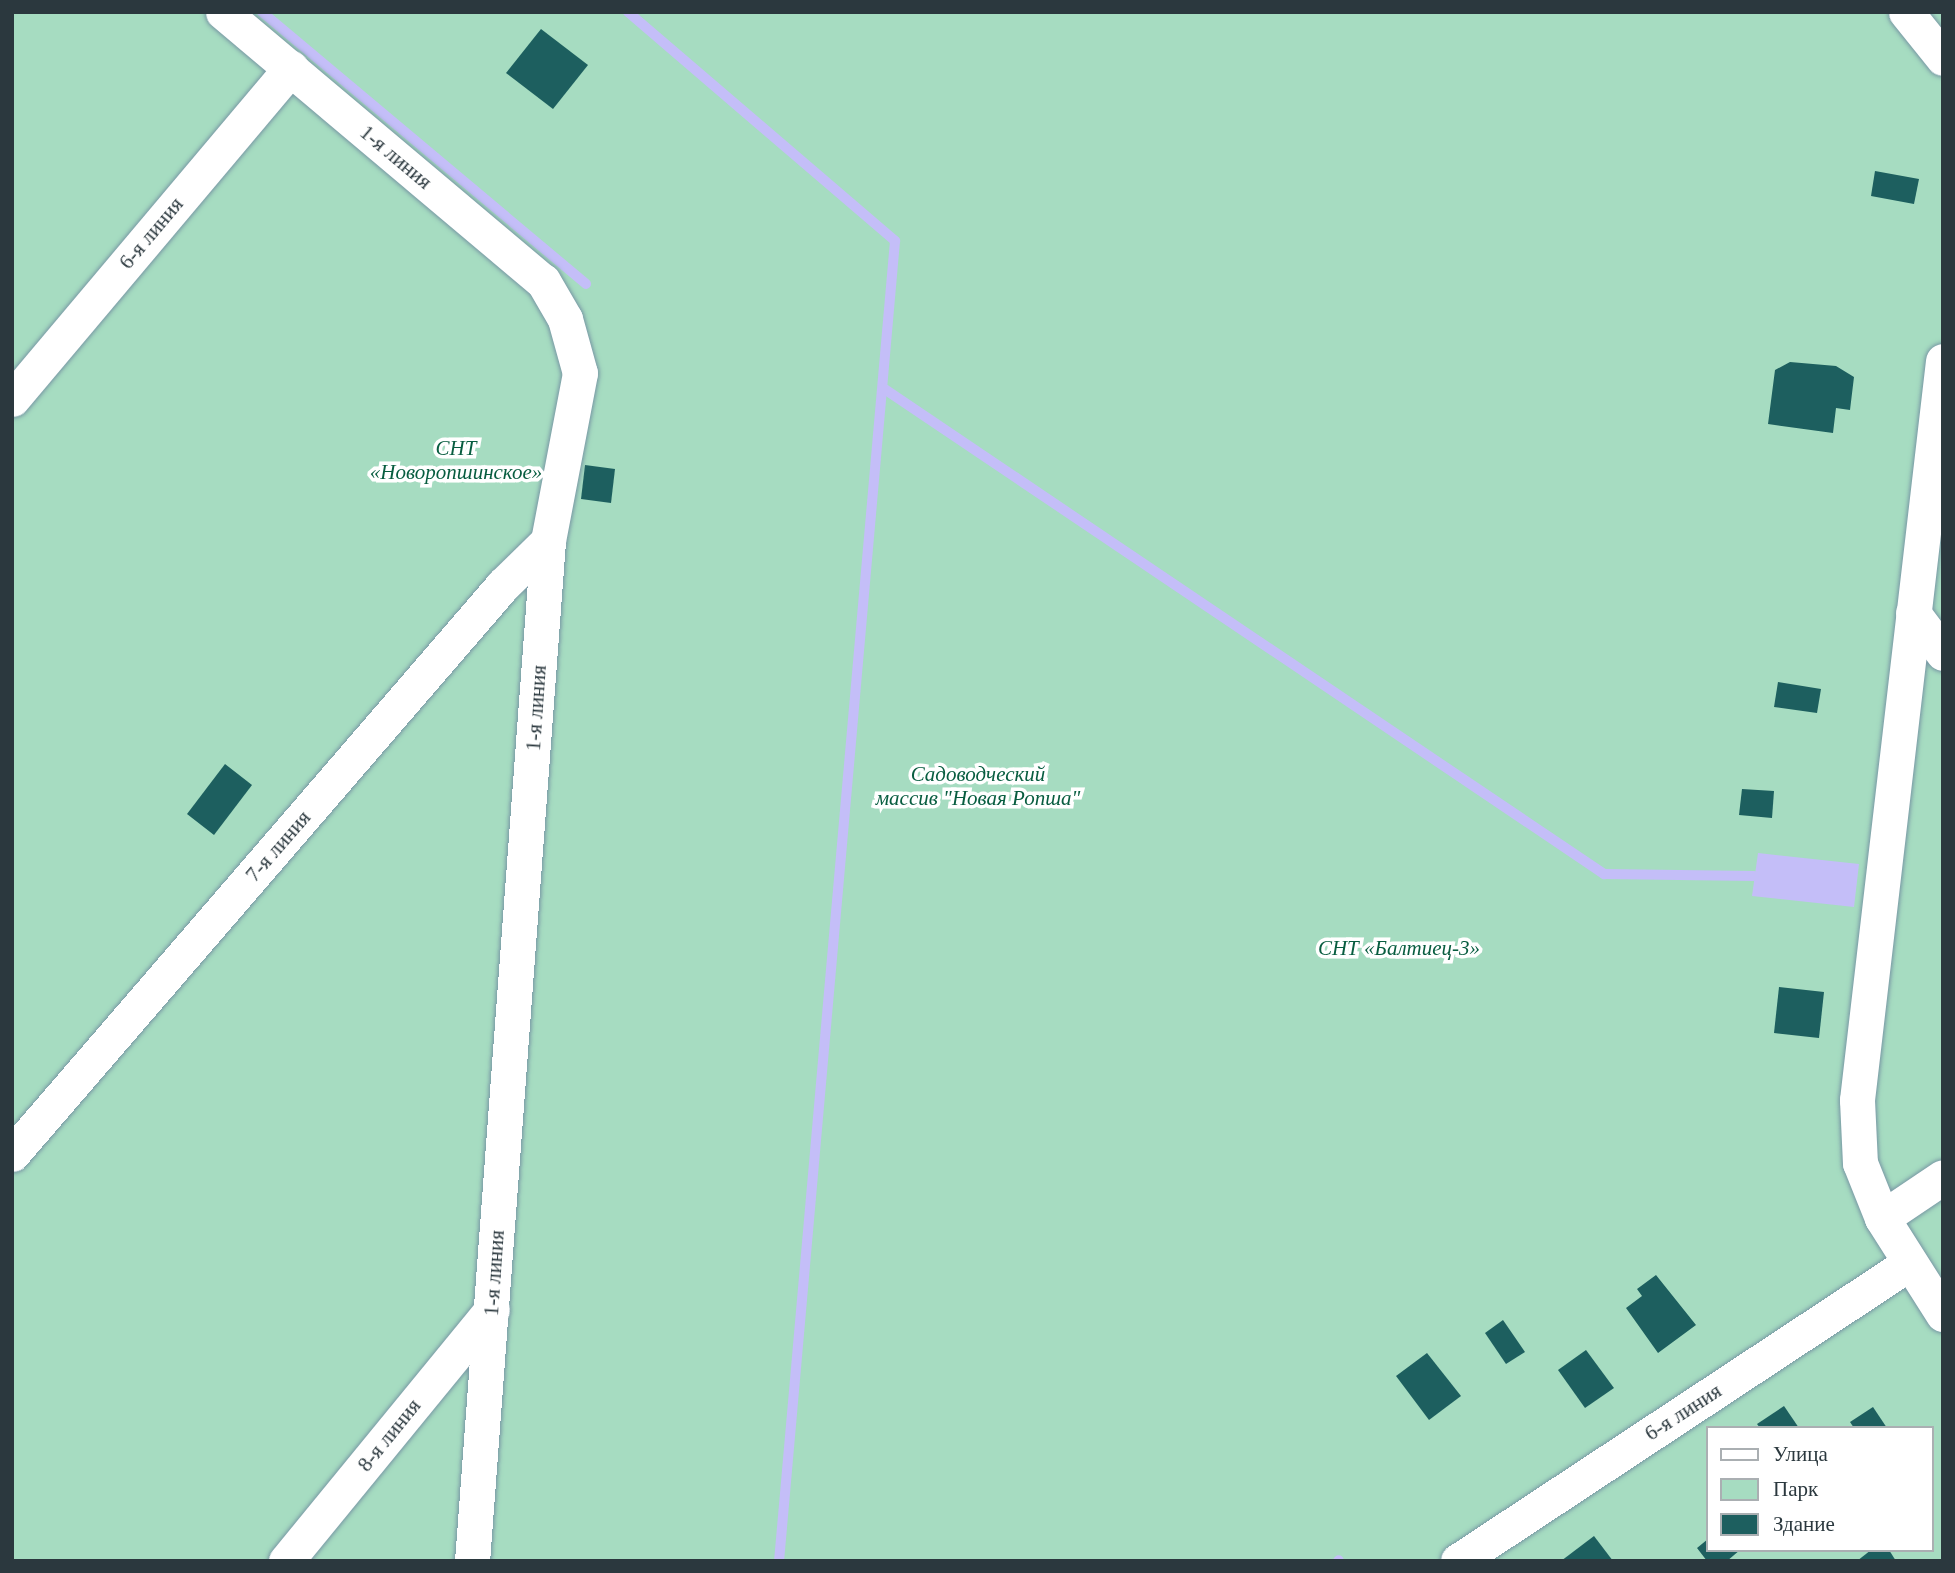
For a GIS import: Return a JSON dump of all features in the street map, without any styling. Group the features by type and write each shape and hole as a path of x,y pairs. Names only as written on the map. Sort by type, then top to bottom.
{"street":[{"name":"1-я линия","path":"223,12 543,281 565,319 580,373 548,541 472,1561"},
{"path":"1906,12 1943,58"},
{"name":"6-я линия","path":"12,399 291,68"},
{"path":"1943,361 1857,1100 1860,1163 1882,1218 1908,1264 1943,1314"},
{"name":"7-я линия","path":"12,1154 503,584 548,541"},
{"path":"1913,613 1943,653"},
{"path":"1882,1218 1943,1177"},
{"name":"6-я линия","path":"1458,1561 1908,1264"},
{"name":"8-я линия","path":"286,1561 492,1309"}],"green space":[{"name":"Садоводческий массив \"Новая Ропша\"","path":"12,12 1943,12 1943,1561 12,1561"}],"shaded area":[{"path":"1758,853 1859,864 1854,907 1752,896"}],"building":[{"path":"541,29 588,65 553,109 506,73"},
{"path":"1875,171 1919,179 1914,204 1871,196"},
{"path":"1790,362 1836,366 1854,377 1850,410 1836,408 1833,433 1768,424 1775,370"},
{"path":"585,465 615,469 611,503 581,499"},
{"path":"1778,682 1821,689 1817,713 1774,707"},
{"path":"225,764 252,785 214,835 187,814"},
{"path":"1742,789 1774,791 1772,818 1739,815"},
{"path":"1779,987 1824,992 1819,1038 1774,1033"},
{"path":"1656,1275 1696,1325 1658,1353 1626,1308 1642,1296 1637,1289"},
{"path":"1503,1320 1525,1352 1506,1364 1485,1333"},
{"path":"1586,1350 1614,1388 1585,1408 1558,1370"},
{"path":"1427,1353 1461,1396 1429,1420 1396,1376"},
{"path":"1784,1406 1798,1426 1758,1426 1757,1424"},
{"path":"1873,1407 1886,1426 1853,1426 1850,1422"},
{"path":"1594,1536 1613,1561 1561,1561"},
{"path":"1706,1541 1706,1552 1738,1552 1727,1561 1707,1561 1697,1548"},
{"path":"1868,1552 1890,1552 1896,1561 1857,1561"}],"waterway":[{"path":"262,12 586,284"},
{"path":"628,12 895,241 779,1561"},
{"path":"883,388 1604,874 1754,876"}],"park label":[{"name":"СНТ «Новоропшинское»","path":"456,460"},
{"name":"СНТ «Балтиец-3»","path":"1399,948"}]}
